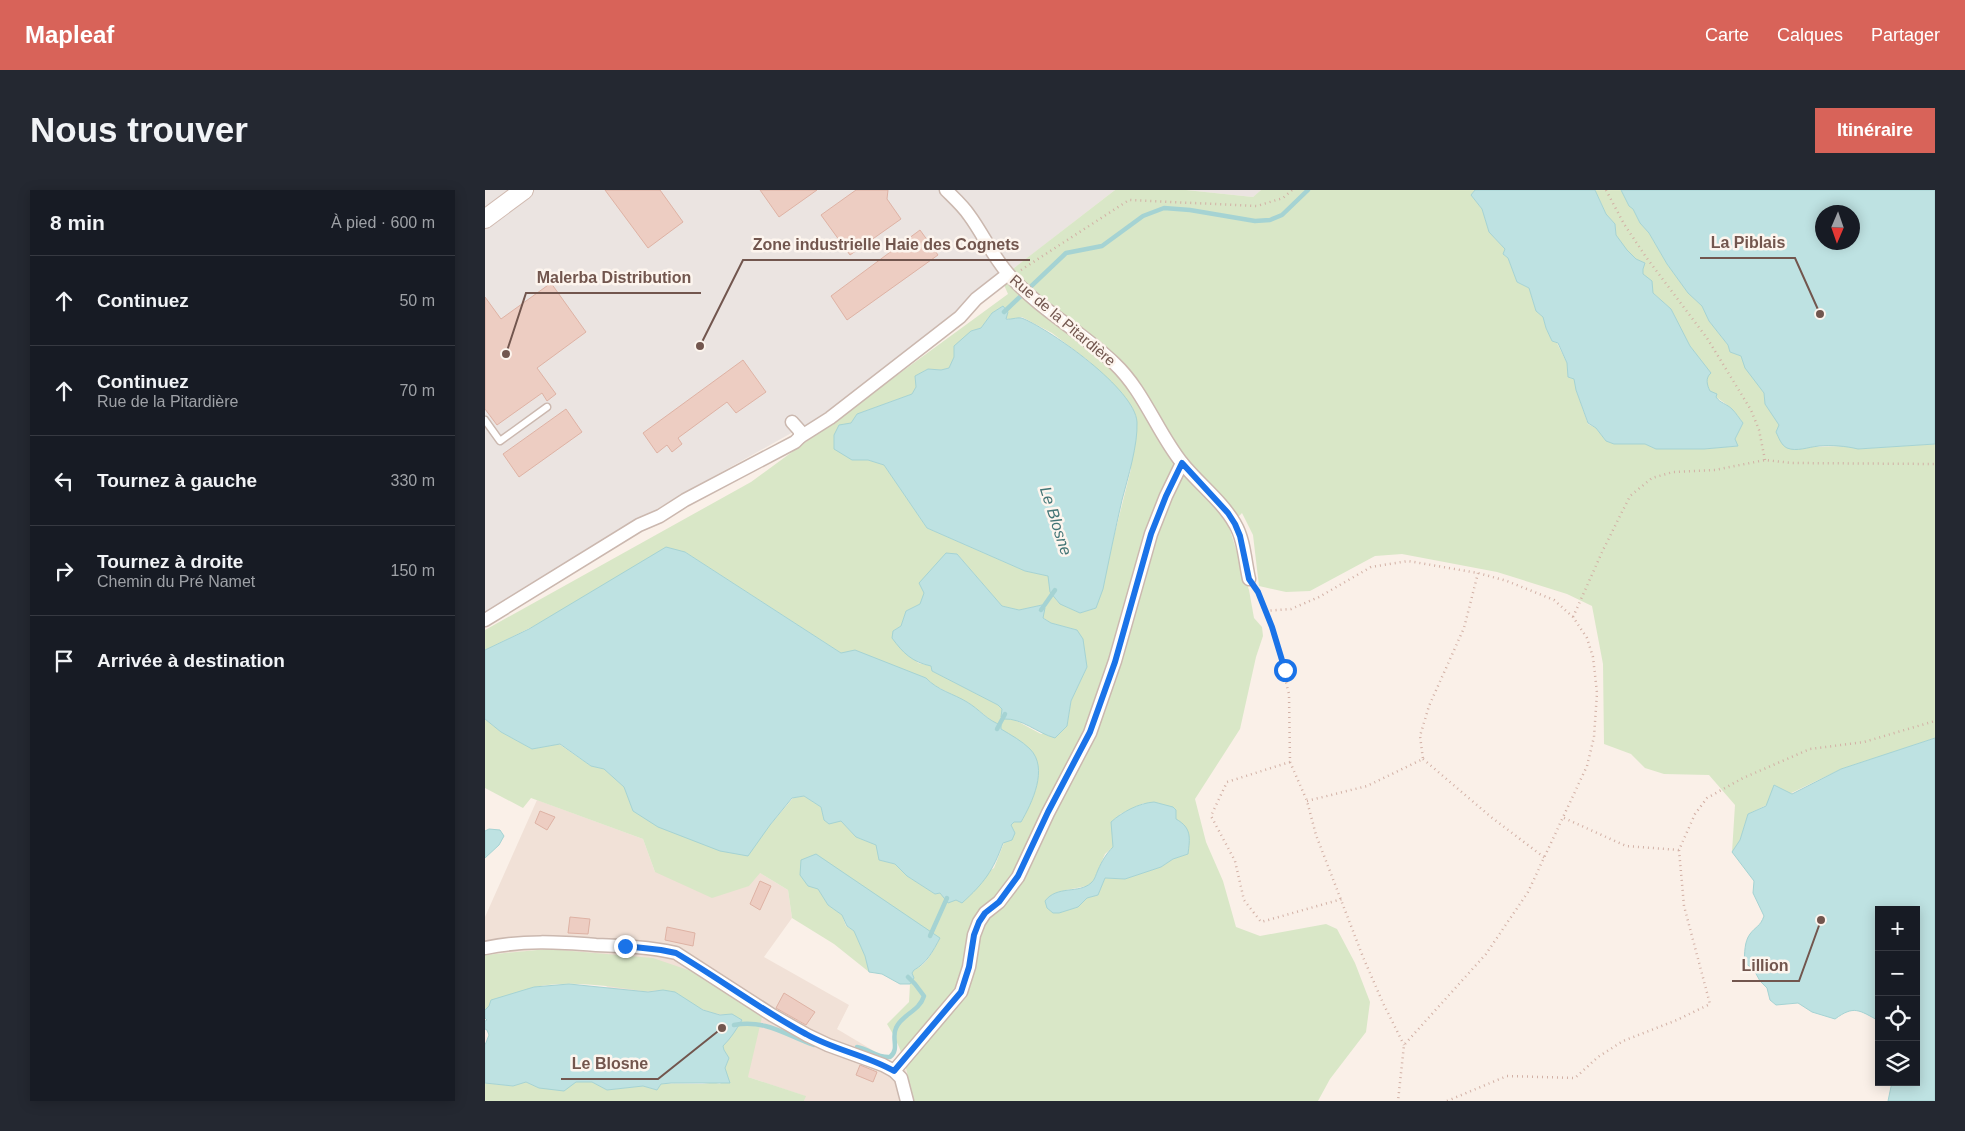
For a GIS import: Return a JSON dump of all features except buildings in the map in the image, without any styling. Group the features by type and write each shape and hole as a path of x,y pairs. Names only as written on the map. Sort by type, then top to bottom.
{"main road":[{"path":"485,219 524,190"}],"street":[{"name":"Rue de la Pitardière","path":"946,190 969,214 1009,276 1039,304 1095,345 1117,365 1134,385 1158,427 1182,463 1228,513 1235,524 1240,536 1249,579"},
{"path":"485,620 639,525 660,516 685,500 795,442 831,418 960,317 976,299 1009,276"},
{"path":"792,422 800,431 800,437"},
{"path":"894,1071 961,992 969,967 974,935 979,922 985,913 999,902 1018,876 1048,812 1090,732 1115,662 1151,534 1182,463"},
{"path":"485,948 529,941 625,946 676,953 772,1015 807,1035 894,1071 901,1078 907,1101"}],"lane":[{"path":"485,420 500,441 547,406"}],"path":[{"path":"1009,276 1129,200 1257,206 1283,198 1291,190"},
{"path":"1606,190 1624,224 1646,257 1707,338 1751,410 1759,430 1765,460"},
{"path":"1573,617 1630,496 1652,478 1673,472 1715,470 1765,460 1820,463 1935,464"},
{"path":"1264,611 1291,609 1319,597 1371,568 1408,561 1478,573 1507,581 1554,600 1573,617 1587,638 1593,657 1597,693 1594,737 1587,766 1564,818 1528,892 1486,954 1404,1045"},
{"path":"1478,573 1464,628 1429,706 1421,736 1423,759 1491,817 1545,858"},
{"path":"1249,579 1258,592 1272,627 1289,694 1290,762 1307,801 1316,835 1363,957 1404,1045 1397,1101"},
{"path":"1447,1101 1507,1076 1575,1078 1599,1057 1623,1041 1677,1020 1710,1004 1684,906 1679,850 1695,814 1707,798 1743,778 1810,749 1864,742 1935,721"},
{"path":"1307,801 1367,786 1423,759"},
{"path":"1290,762 1227,782 1211,816 1235,861 1245,900 1261,922 1342,899"},
{"path":"1564,818 1626,846 1679,850"}],"shaded area":[{"path":"485,190 1115,190 827,413 670,501 485,615"},
{"path":"1186,190 1261,190 1253,197"},
{"path":"537,800 643,839 655,872 760,873 788,890 792,918 764,957 849,1005 837,1029 906,1070 912,1101 804,1101 805,1096 748,1077 548,949 485,955 485,917"}],"green space":[{"path":"1115,190 1186,190 1253,197 1261,190 1475,190 1471,195 1482,209 1489,232 1505,249 1503,254 1508,258 1517,282 1529,288 1536,311 1543,317 1552,341 1557,343 1567,363 1568,377 1574,379 1588,424 1596,428 1606,441 1645,444 1656,449 1704,449 1737,446 1735,439 1743,423 1732,409 1709,389 1707,378 1710,372 1690,346 1671,309 1653,293 1643,275 1642,269 1645,263 1636,259 1626,250 1616,235 1615,224 1606,214 1595,190 1621,190 1667,264 1688,293 1702,306 1709,321 1728,345 1730,352 1741,356 1746,368 1764,393 1765,404 1779,425 1809,447 1848,446 1858,449 1935,444 1935,738 1841,769 1748,814 1740,840 1732,852 1735,805 1709,775 1664,774 1645,768 1631,754 1604,744 1603,664 1592,606 1567,594 1497,572 1402,554 1375,556 1310,591 1286,592 1259,586 1253,535 1242,513 1229,527 1249,590 1254,618 1262,627 1263,636 1256,657 1240,729 1195,799 1206,842 1223,881 1236,927 1260,936 1326,924 1337,929 1355,963 1370,1002 1366,1032 1330,1079 1318,1101 912,1101 904,1061 893,1033 887,1024 909,1002 910,984 914,978 912,973 927,960 940,938 818,889 828,905 842,915 846,926 854,931 865,956 869,972 834,944 792,918 788,890 760,873 749,886 712,898 655,872 643,839 531,798 523,808 485,788 485,719 501,732 532,749 559,744 591,766 604,769 624,787 633,811 770,825 793,798 804,796 821,807 824,820 841,821 856,837 877,845 879,860 895,864 907,876 935,894 940,893 944,896 945,900 994,868 1011,825 1014,822 1021,822 1033,796 1031,750 969,703 932,684 926,678 841,653 685,552 485,650 485,630 751,482 1008,294 1001,278","holes":["1003,306 1008,312 1006,318 1011,320 1022,317 1052,333 1090,362 1131,469 1096,608 1080,613 1057,601 1050,585 1049,576 1025,571 927,528 884,465 868,460 852,460 839,426 851,423 857,414 912,394 916,387 915,376 928,369 941,370 949,368 971,331 981,328 992,313","946,553 957,554 1002,606 1019,610 1042,605 1042,617 1051,623 1077,630 1087,667 1071,701 1067,726 1041,734 1013,719 1004,719 1002,709 998,705 932,671 931,666 918,663 893,631 901,626 906,611 920,604 940,561","1144,803 1188,854 1173,859 1161,867 1125,879 1105,878 1098,895 1087,898 1078,907 1058,913 1066,890 1087,886 1093,882 1105,854 1113,847 1120,814"]},
{"path":"548,949 653,958 691,971 762,1017 748,1077 806,1096 804,1101 485,1101 485,1083 513,1086 526,1082 539,1088 576,1082 592,1082 607,1090 643,1086 657,1090 661,1084 720,1084 726,1075 725,1068 729,1058 723,1046 739,1025 732,1014 713,1013 704,1010 665,991 642,991 589,984 548,985 524,990 489,1006 485,1010 485,955"}],"water":[{"path":"1475,190 1595,190 1606,214 1615,224 1616,235 1636,259 1645,263 1643,274 1652,281 1653,293 1671,309 1690,346 1711,373 1707,382 1710,391 1717,394 1716,397 1732,409 1743,423 1735,439 1738,446 1704,449 1656,449 1645,444 1614,444 1606,441 1596,428 1588,423 1574,379 1568,377 1567,363 1558,343 1552,341 1543,317 1536,311 1529,288 1517,282 1508,258 1503,254 1505,249 1489,232 1482,209 1471,195"},
{"path":"1621,190 1935,190 1935,444 1858,449 1819,446 1795,450 1785,447 1776,432 1779,425 1765,404 1764,393 1745,368 1741,356 1730,352 1728,345 1709,321 1702,306 1688,293 1667,264 1633,209 1629,206"},
{"path":"1003,306 1008,312 1006,319 1022,318 1037,326 1072,348 1108,378 1133,409 1137,422 1130,471 1119,511 1103,589 1096,608 1080,613 1060,604 1050,592 1048,576 1025,571 927,528 884,465 868,460 852,460 834,449 834,435 839,425 851,423 857,414 912,394 916,387 915,376 928,369 941,370 949,368 954,357 954,346 971,331 981,328 992,313"},
{"path":"666,547 685,552 841,653 855,650 926,678 935,686 967,702 992,721 1001,725 1001,729 1030,749 1036,757 1038,766 1037,785 1034,796 1021,822 1014,822 1011,825 1015,833 1012,840 1003,843 987,876 962,903 956,900 948,903 940,893 935,894 907,876 895,864 879,860 876,845 856,837 841,821 829,824 824,820 821,807 804,796 792,798 748,856 720,851 658,827 633,811 624,787 604,769 591,766 560,744 532,749 501,732 485,719 485,650 529,629"},
{"path":"946,553 957,554 1002,606 1019,610 1042,605 1045,608 1043,618 1051,623 1077,630 1083,639 1087,667 1071,701 1067,726 1055,738 1023,723 1004,719 1001,717 1002,709 998,705 932,671 931,666 913,659 892,638 893,631 901,626 906,611 920,604 924,593 919,583"},
{"path":"1935,738 1935,1101 1888,1101 1891,1086 1920,1086 1920,906 1875,906 1875,1019 1861,1012 1852,1011 1835,1019 1812,1012 1798,1003 1776,1005 1770,1000 1767,988 1760,981 1754,970 1744,962 1748,937 1764,916 1753,893 1754,881 1732,852 1740,840 1748,814 1766,806 1774,785 1792,794 1841,769"},
{"path":"1154,802 1173,807 1176,810 1176,819 1185,826 1189,834 1188,854 1173,859 1161,867 1125,879 1105,878 1098,895 1087,898 1078,907 1059,913 1053,913 1047,908 1045,901 1050,896 1091,883 1108,852 1113,847 1111,822 1131,809"},
{"path":"489,829 500,830 504,836 499,845 485,858 485,831"},
{"path":"816,854 940,938 926,960 912,973 914,978 910,984 900,984 882,974 869,972 865,956 854,931 847,926 842,915 828,905 818,889 808,886 800,875 801,860"},
{"path":"569,984 648,992 663,990 675,992 703,1010 720,1015 732,1014 742,1020 723,1046 729,1058 725,1068 730,1083 671,1083 661,1084 657,1090 643,1086 607,1090 592,1082 576,1082 564,1091 539,1088 526,1082 513,1086 485,1083 485,1045 489,1035 485,1029 485,1021 487,1020 485,1018 485,1010 491,1000 534,987"}],"waterway":[{"name":"Le Blosne","path":"1004,312 1066,253 1102,246 1143,216 1164,208 1190,210 1255,221 1270,220 1282,215 1308,190"},
{"name":"Le Blosne","path":"1041,610 1055,590"},
{"name":"Le Blosne","path":"997,729 1005,714"},
{"name":"Le Blosne","path":"930,936 947,898"},
{"name":"Le Blosne","path":"857,1047 885,1057 890,1057 893,1054 896,1028 902,1019 918,1006 924,996 908,977"},
{"name":"Le Blosne","path":"734,1025 756,1024 766,1026 814,1045"}],"place":[{"name":"La Piblais","path":"1820,314"},
{"name":"Zone industrielle Haie des Cognets","path":"700,346"},
{"name":"Malerba Distribution","path":"506,354"},
{"name":"Lillion","path":"1821,920"},
{"name":"Le Blosne","path":"722,1028"}],"route":[{"path":"625,946 676,953 772,1015 807,1035 894,1071 961,992 972,954 974,935 979,922 985,913 1009,891 1018,876 1048,812 1090,732 1115,662 1151,534 1182,463 1228,513 1235,524 1240,536 1249,579 1258,592 1272,627 1285,670"}]}
